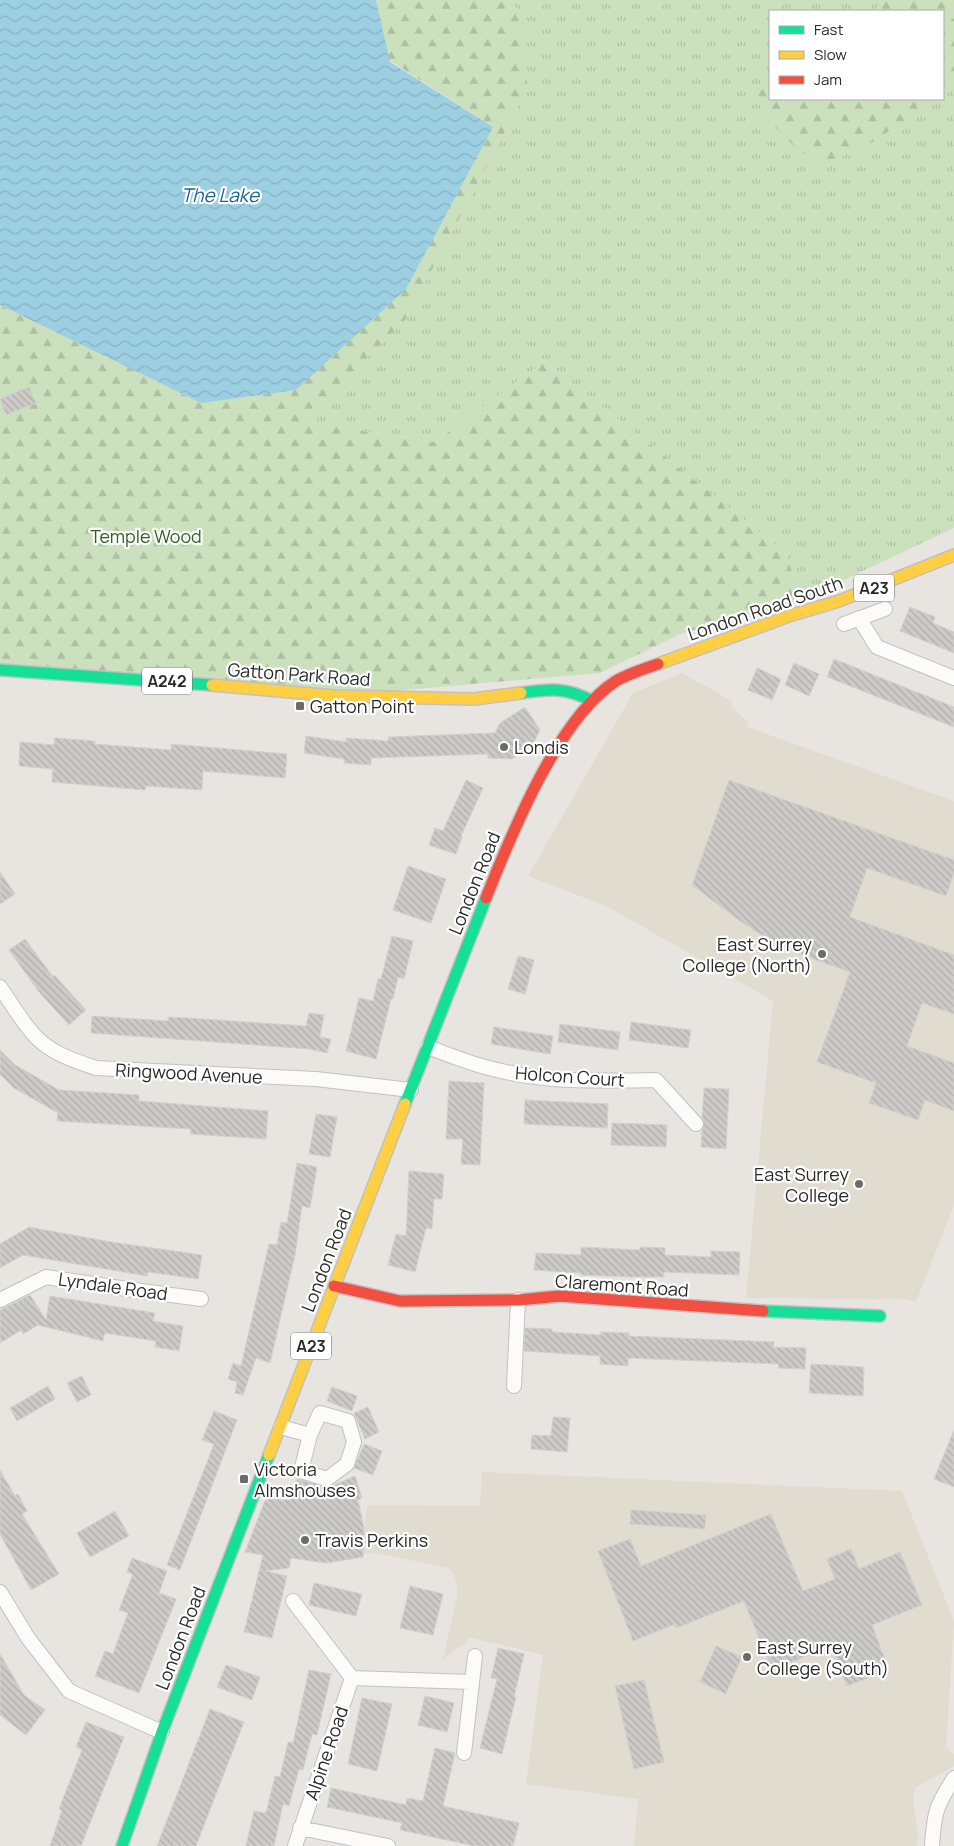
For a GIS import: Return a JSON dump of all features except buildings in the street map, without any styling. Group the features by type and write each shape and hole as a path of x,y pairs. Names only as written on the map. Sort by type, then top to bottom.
{"main road":[{"name":"London Road South","path":"592,701 616,681 641,670 792,615 839,601 954,555"},
{"name":"Gatton Park Road","path":"0,670 176,682 334,696 474,699 535,691 566,690 592,701"},
{"name":"London Road","path":"122,1846 162,1732 506,848 526,807 568,731 592,701"},
{"name":"Claremont Road","path":"334,1286 400,1301 518,1300 560,1296 689,1307 880,1316"}],"street":[{"path":"844,624 885,609"},
{"path":"859,618 877,647 954,678"},
{"name":"Ringwood Avenue","path":"0,987 37,1038 50,1049 96,1068 316,1079 411,1090"},
{"name":"Holcon Court","path":"428,1047 493,1069 535,1077 596,1081 656,1080 696,1124"},
{"name":"Lyndale Road","path":"0,1300 46,1277 201,1298"},
{"path":"514,1386 518,1300"},
{"path":"320,1413 348,1421 354,1442 347,1464 327,1479 301,1471 310,1435 320,1413"},
{"path":"281,1427 310,1435"},
{"path":"0,1592 28,1638 68,1691 162,1732"},
{"path":"293,1601 352,1678 472,1682"},
{"path":"464,1753 475,1656"},
{"name":"Alpine Road","path":"295,1846 352,1678"},
{"path":"932,1846 934,1815 942,1797 954,1778"},
{"path":"300,1828 388,1846"}],"shaded area":[{"name":"East Surrey College (North)","path":"682,673 727,698 733,704 731,706 749,723 747,727 954,801 954,1205 916,1302 905,1299 746,1298 773,1001 608,907 528,876 633,693"},
{"name":"East Surrey College (South)","path":"482,1472 902,1491 954,1621 946,1747 954,1754 954,1766 915,1788 913,1802 918,1836 917,1846 634,1846 638,1799 526,1784 543,1655 468,1637 467,1642 443,1659 457,1597 457,1587 453,1572 447,1568 382,1554 363,1553 367,1505 480,1506"}],"green space":[{"name":"Temple Wood","path":"376,0 512,0 518,11 528,89 405,320 302,422 435,442 545,361 786,553 801,600 680,634 600,673 334,696 0,670 0,305 201,403 493,127 389,60"},
{"path":"512,0 954,0 954,528 801,600 786,553 545,361 435,442 302,422 405,320 528,89 518,11"},
{"path":"888,0 942,0 954,20 954,86 944,94 944,10 873,10"},
{"path":"769,78 769,100 936,100 871,143 831,162 810,158 794,146 764,116 757,96 758,85"}],"water":[{"name":"The Lake","path":"0,0 376,0 390,62 493,127 406,289 296,390 201,403 0,305"}],"traffic: fast":[{"path":"0,670 212,685"},
{"path":"521,693 558,690 574,693 592,701"},
{"path":"405,1104 486,898"},
{"path":"763,1311 880,1316"},
{"path":"122,1846 162,1732 269,1455"}],"traffic: slow":[{"path":"658,664 792,615 839,601 954,555"},
{"path":"212,685 334,696 474,699 521,693"},
{"path":"269,1455 405,1104"}],"traffic: jam":[{"path":"486,898 523,811 556,749 575,722 595,698 616,681 658,664"},
{"path":"334,1286 400,1301 518,1300 560,1296 763,1311"}],"place":[{"name":"Gatton Point","path":"300,706"},
{"name":"Londis","path":"504,747"},
{"name":"East Surrey College (North)","path":"822,954"},
{"name":"East Surrey College","path":"859,1184"},
{"name":"Victoria Almshouses","path":"244,1479"},
{"name":"Travis Perkins","path":"305,1540"},
{"name":"East Surrey College (South)","path":"747,1657"}]}
